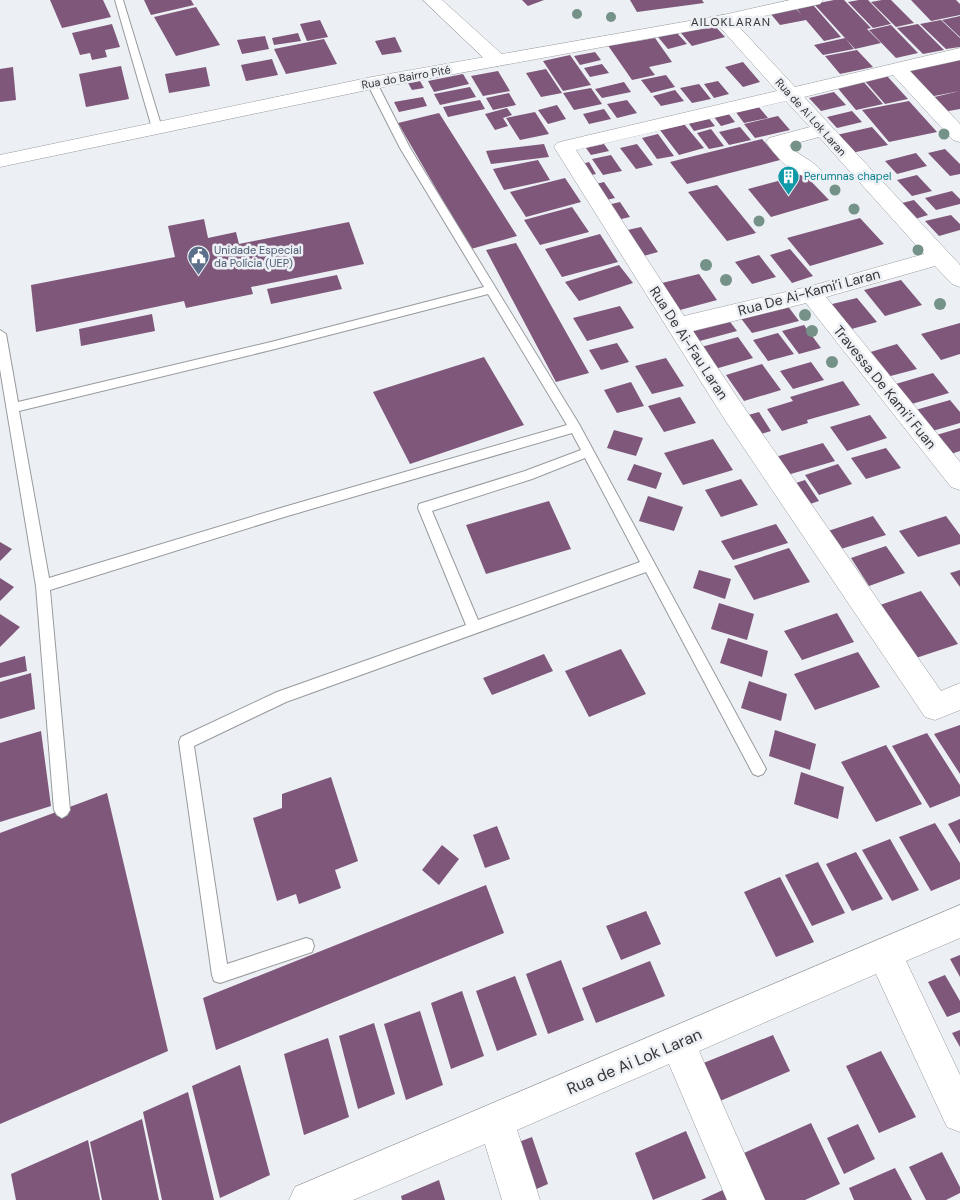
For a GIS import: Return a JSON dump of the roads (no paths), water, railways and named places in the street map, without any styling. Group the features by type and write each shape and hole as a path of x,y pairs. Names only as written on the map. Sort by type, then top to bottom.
{"street":[{"path":"432,0 497,60"},
{"name":"Rua do Bairro Pité","path":"0,160 372,83 723,20 814,0"},
{"name":"Rua de Ai Lok Laran","path":"723,20 960,280"},
{"path":"791,95 960,54"},
{"path":"896,68 960,136"},
{"name":"Rua De Ai-Fau Laran","path":"791,95 564,147 734,413 935,707 960,696"},
{"path":"812,172 787,156 776,142 823,130"},
{"name":"Rua De Ai-Kami’i Laran","path":"678,326 811,294 939,257"},
{"name":"Travessa De Kami’i Fuan","path":"811,294 960,480"},
{"name":"Rua de Ai Lok Laran","path":"308,1200 496,1122 960,921"},
{"path":"885,955 960,1114"},
{"path":"677,1042 746,1200"},
{"path":"496,1122 521,1200"}],"lane":[{"path":"118,0 157,128"},
{"path":"372,83 405,148 575,427 758,769"},
{"path":"14,408 271,346 491,289"},
{"path":"0,334 43,586 62,810"},
{"path":"43,586 284,512 575,427"},
{"path":"474,628 424,508 528,475 588,452"},
{"path":"306,946 220,975 186,742 282,697 649,564"}],"place":[{"name":"Perumnas chapel","path":"788,195"},
{"name":"Unidade Especial da Polícia (UEP)","path":"198,275"}],"district":[{"name":"AILOKLARAN","path":"731,22"}]}
